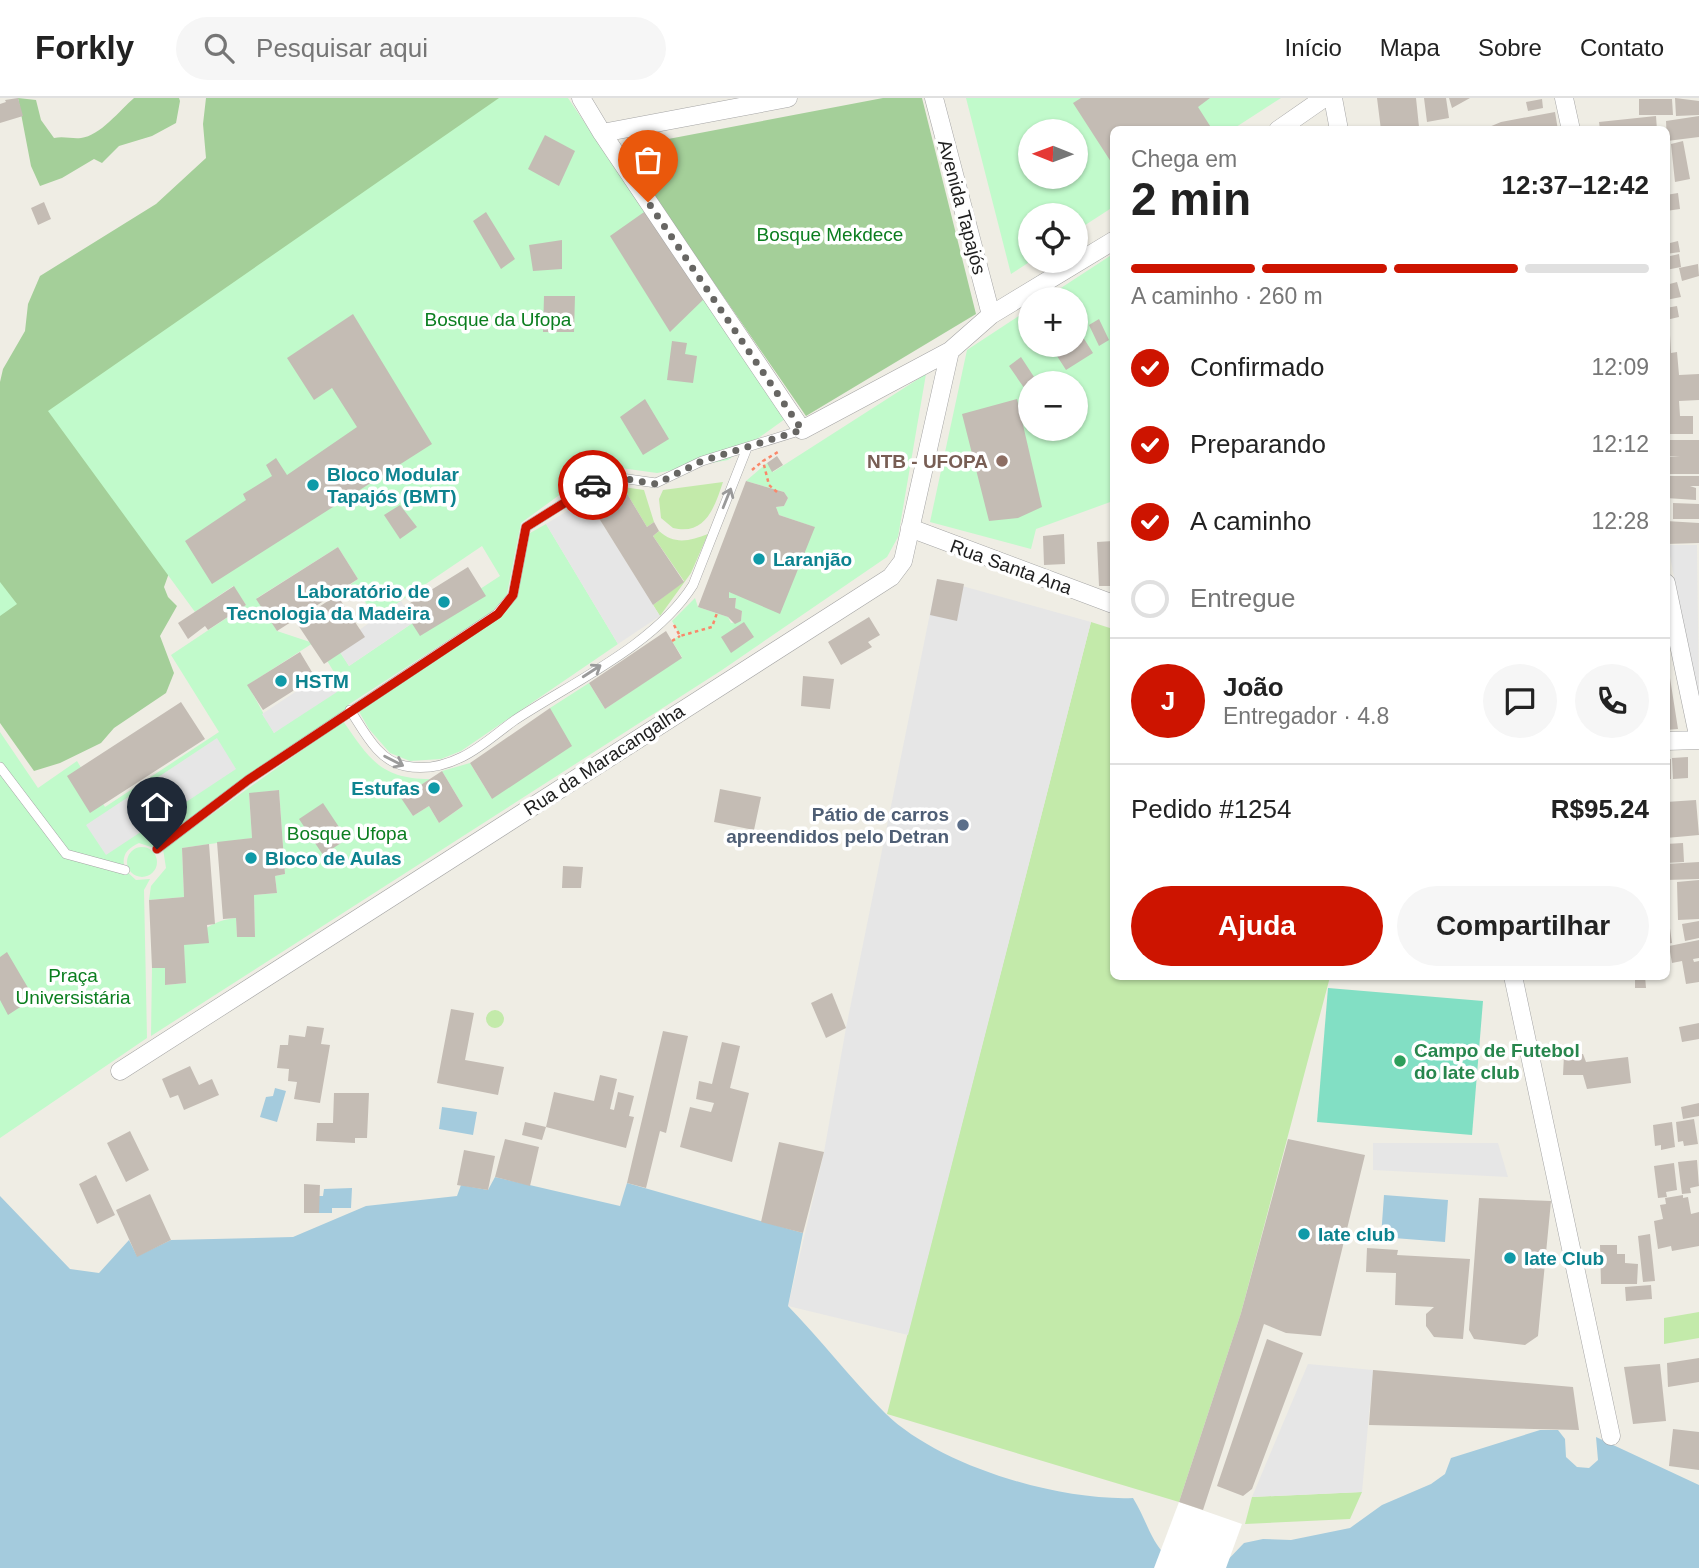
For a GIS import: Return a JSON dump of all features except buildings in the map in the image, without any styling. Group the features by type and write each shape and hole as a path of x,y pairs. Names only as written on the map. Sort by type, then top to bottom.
{"street":[{"path":"581,98 802,430 950,351 991,315 1110,243"},
{"path":"602,133 788,98"},
{"name":"Avenida Tapajós","path":"934,98 991,315"},
{"path":"1284,126 1324,98"},
{"path":"1333,98 1338,126"},
{"path":"1564,98 1570,126"},
{"name":"Rua da Maracangalha","path":"120,1071 882,584 900,568 950,351"},
{"name":"Rua Santa Ana","path":"910,528 1110,603"},
{"path":"1670,602 1699,740 1670,741"},
{"path":"1514,980 1611,1436"}],"lane":[{"path":"157,849 248,780 498,614 513,595 526,527 594,484 621,478 656,484 702,461 802,430"},
{"path":"350,710 385,757 403,766 434,767 464,756 615,656 668,617 688,593 747,448"},
{"path":"0,767 66,854 125,870"}],"path":[{"path":"777,492 769,485 763,461 778,452"},
{"path":"672,640 680,636"}],"green space":[{"path":"18,98 36,100 41,120 54,138 78,138 95,133 134,98 179,98 180,101 176,123 152,136 119,146 102,163 94,159 62,178 40,186 31,166"},
{"path":"206,98 568,98 169,573 164,587 168,597 177,606 160,636 174,673 166,693 114,728 101,743 60,763 34,771 0,723 0,382 3,369 25,331 28,304 40,276 156,204 206,158 203,124"},
{"name":"Bosque da Ufopa","path":"499,98 568,98 785,419 728,460 657,473 621,468 580,480 521,523 507,594 493,611 348,705 350,710 157,849 139,843 128,850 124,857 125,870 136,880 150,879 144,890 147,1038 0,1138 0,732 38,788 77,761 105,807 219,732 171,655 246,605 233,586 195,612 48,411","holes":["482,546 500,576 428,623 423,616 349,666 336,646 323,654 340,682 274,733 248,685 313,643 277,631 257,598 338,547 358,579 351,584 377,617"]},
{"name":"Bosque Mekdece","path":"883,98 922,98 976,314 806,416 621,148"},
{"path":"966,98 1281,98 1238,126 1110,126 1110,209 1088,223 1088,203 1018,203 1018,269 1011,274"},
{"path":"1110,256 1110,502 1036,529 1031,549 930,522 967,350 1018,317 1018,357 1088,357 1088,287 1062,287 1088,273 1088,270"},
{"name":"Bosque Ufopa","path":"926,374 898,537 887,557 722,670 151,1036 152,968 165,968 166,985 185,983 184,945 221,921 236,918 237,937 255,936 254,895 277,893 275,876 285,874 279,790 249,794 252,838 182,848 184,897 149,900 151,886 166,868 163,849 343,721 369,756 387,770 413,778 430,779 402,798 413,816 429,806 439,823 463,806 442,771 470,763 492,799 550,708 589,683 605,709 682,657 672,641 680,635 672,621 695,598 698,607 728,617 731,623 741,621 742,612 735,608 736,598 729,598 729,592 814,527 779,515 776,507 784,506 788,498 784,492 746,481 767,463 773,472"},
{"path":"723,482 707,517 694,528 673,528 661,518 659,499 663,490"},
{"path":"623,487 644,490 654,522 647,527"},
{"path":"623,487 592,507 587,499 598,491"},
{"path":"546,524 618,644 461,751 441,759 410,761 390,753 369,729 358,710 500,617 517,597 530,533"},
{"path":"659,531 676,540 708,534 691,573 660,616 653,605 684,581 653,536"},
{"path":"0,582 17,604 0,616"},
{"path":"1091,622 1110,628 1110,980 1329,980 1241,1313 1179,1502 887,1414"},
{"path":"142,847 153,851 157,862 153,873 142,877 131,873 127,862 131,851"},
{"name":"Campo de Futebol do Iate club","path":"1328,988 1483,1001 1472,1135 1317,1122"},
{"path":"495,1010 501,1013 504,1019 501,1025 495,1028 489,1025 486,1019 489,1013"},
{"path":"1699,1312 1699,1338 1664,1344 1664,1318"},
{"path":"1362,1492 1350,1519 1245,1524 1252,1497"}],"shaded area":[{"path":"587,499 660,616 618,644 546,524"},
{"path":"1670,545 1697,545 1699,703"},
{"name":"Pátio de carros apreendidos pelo Detran","path":"937,579 1091,622 908,1335 788,1306 824,1152 846,1028"},
{"path":"401,601 414,622 349,666 336,646"},
{"path":"324,673 337,692 274,733 262,714"},
{"path":"217,738 236,769 106,855 86,825"},
{"path":"1373,1143 1498,1143 1508,1177 1373,1170"},
{"path":"1308,1364 1373,1370 1362,1492 1252,1497"}],"water":[{"path":"275,1088 286,1091 277,1122 260,1117 266,1097 273,1096"},
{"path":"442,1107 477,1112 473,1135 439,1129"},
{"path":"495,1177 620,1206 627,1183 803,1233 788,1306 885,1413 908,1432 936,1449 1001,1476 1070,1493 1133,1498 1159,1548 1166,1556 1187,1568 0,1568 0,1196 70,1269 99,1273 129,1240 137,1256 171,1240 293,1237 366,1206 457,1196 461,1185 488,1190"},
{"path":"352,1188 351,1208 332,1208 332,1213 319,1213 319,1196 323,1196 324,1189"},
{"path":"1384,1195 1448,1200 1445,1242 1381,1237"},
{"path":"1540,1430 1558,1430 1565,1439 1566,1457 1577,1467 1589,1468 1598,1460 1596,1437 1699,1485 1699,1568 1220,1568 1244,1543 1263,1539 1291,1540 1350,1528 1382,1505 1431,1484 1445,1474 1451,1458"}],"pier":[{"path":"1179,1502 1242,1524 1226,1568 1154,1568"}],"way so far":[{"path":"593,485 621,478 656,484 702,461 802,430 648,202"}],"place":[{"name":"NTB - UFOPA","path":"1002,461"},
{"name":"Bloco Modular Tapajós (BMT)","path":"313,485"},
{"name":"Laranjão","path":"759,559"},
{"name":"Laboratório de Tecnologia da Madeira","path":"444,602"},
{"name":"HSTM","path":"281,681"},
{"name":"Estufas","path":"434,788"},
{"name":"Pátio de carros apreendidos pelo Detran","path":"963,825"},
{"name":"Bloco de Aulas","path":"251,858"},
{"name":"Campo de Futebol do Iate club","path":"1400,1061"},
{"name":"Iate club","path":"1304,1234"},
{"name":"Iate Club","path":"1510,1258"}],"route":[{"path":"157,849 248,780 498,614 513,595 526,527 593,485"}],"park label":[{"name":"Praça Universistária","path":"73,986"}]}
